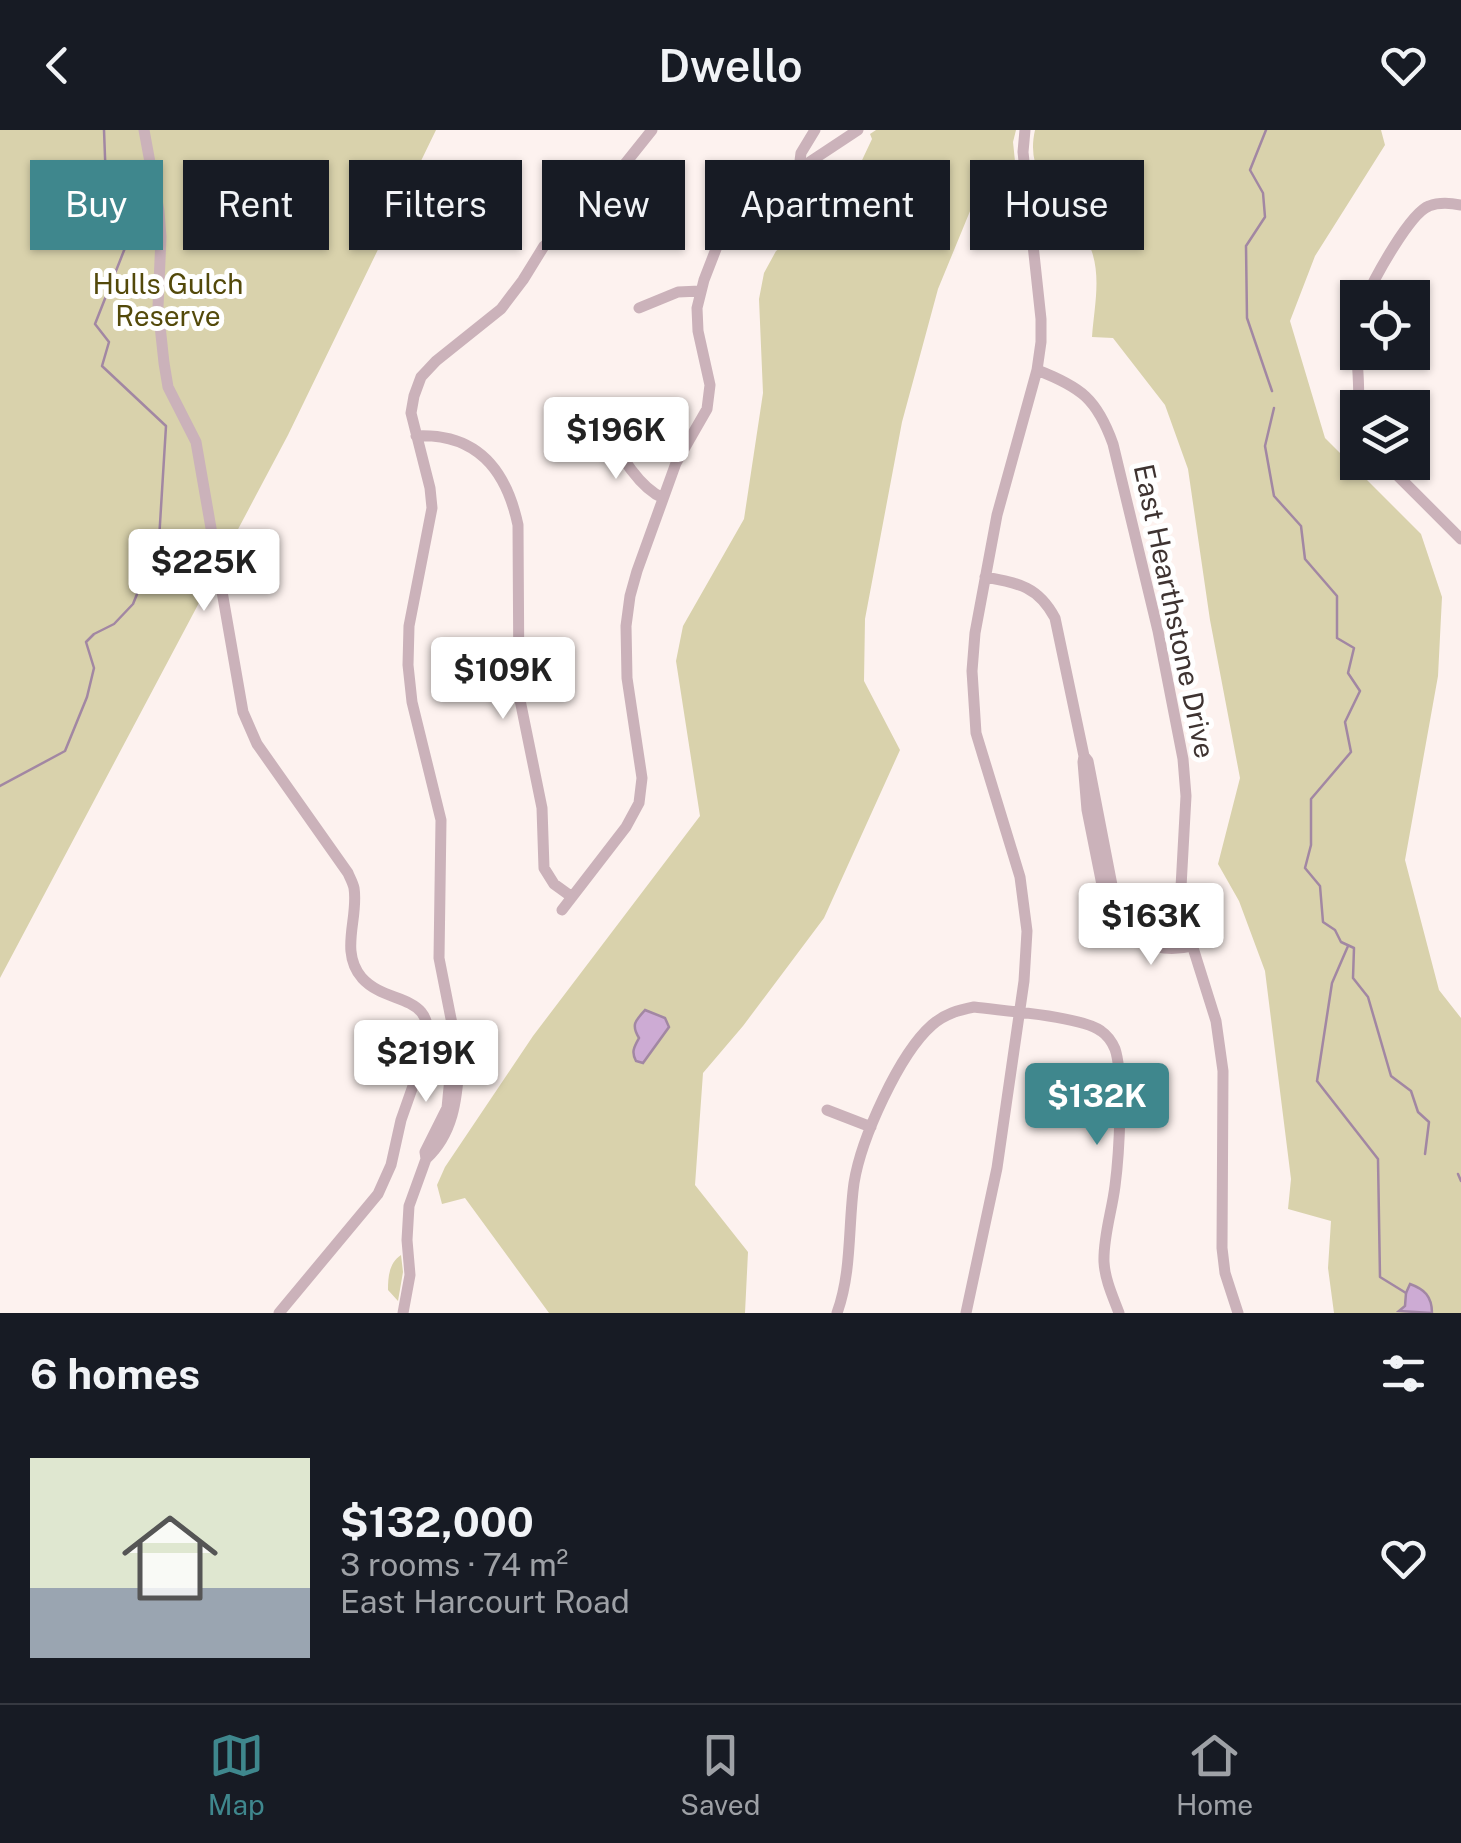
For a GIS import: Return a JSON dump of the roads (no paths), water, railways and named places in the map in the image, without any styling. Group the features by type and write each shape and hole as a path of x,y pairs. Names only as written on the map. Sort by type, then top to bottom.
{"street":[{"path":"144,130 159,210 158,307 168,388 196,442 242,712 257,744 348,873 354,889 350,951 354,966 364,981 419,1008 428,1024 426,1049 400,1120 391,1165 378,1194 279,1313"},
{"path":"403,1313 410,1274 406,1240 409,1206 426,1159 441,1141 455,1111 459,1065 439,958 440,820 412,702 408,665 408,626 432,508 410,413 421,377 501,308 544,246 596,200 652,130"},
{"path":"801,160 815,130"},
{"path":"813,160 858,130"},
{"path":"966,1313 998,1168 1027,958 1020,878 976,733 973,698 975,634 985,577 1041,342 1024,161 1025,130"},
{"path":"1374,280 1416,214 1427,206 1443,203 1461,206"},
{"path":"562,910 626,827 639,803 642,778 626,678 630,596 682,450 702,419 710,396 697,308 716,250"},
{"path":"638,308 678,292 700,291"},
{"name":"East Hearthstone Drive","path":"1037,370 1061,380 1090,400 1105,421 1158,631 1183,759 1183,916 1216,1021 1223,1071 1222,1248 1225,1273 1238,1313"},
{"path":"613,432 618,452 648,490 663,498"},
{"path":"416,436 444,436 476,450 490,463 514,508 518,525 519,695 542,808 544,868 554,884 572,897"},
{"path":"1402,480 1461,539"},
{"path":"985,577 1031,589 1047,603 1054,618 1084,756 1087,810 1110,916 1146,945 1162,950 1194,946"},
{"path":"837,1313 844,1284 855,1180 871,1128 907,1055 931,1025 958,1010 974,1007 1084,1022 1100,1030 1116,1051 1119,1135 1104,1265 1120,1313"},
{"path":"827,1110 871,1128"}],"waterway":[{"path":"104,130 105,160"},
{"path":"1266,130 1250,170 1263,193 1265,217 1246,246 1247,318 1272,391"},
{"path":"0,786 65,751 94,668 86,642 114,624 133,604 159,540 166,426 102,366 109,342 95,324 124,250"},
{"path":"1274,408 1265,446 1274,496 1301,526 1305,559 1337,596 1337,638 1354,648 1348,673 1360,691 1345,722 1351,752 1311,799 1311,845 1305,868 1320,886 1323,922 1335,930 1341,942 1354,948 1353,978 1368,997 1391,1076 1411,1091 1418,1112 1429,1122 1425,1154"},
{"path":"1348,946 1332,983 1317,1081 1378,1159 1380,1277 1406,1293"},
{"path":"1458,1174 1461,1181"}],"park label":[{"name":"Hulls Gulch Reserve","path":"168,299"}]}
